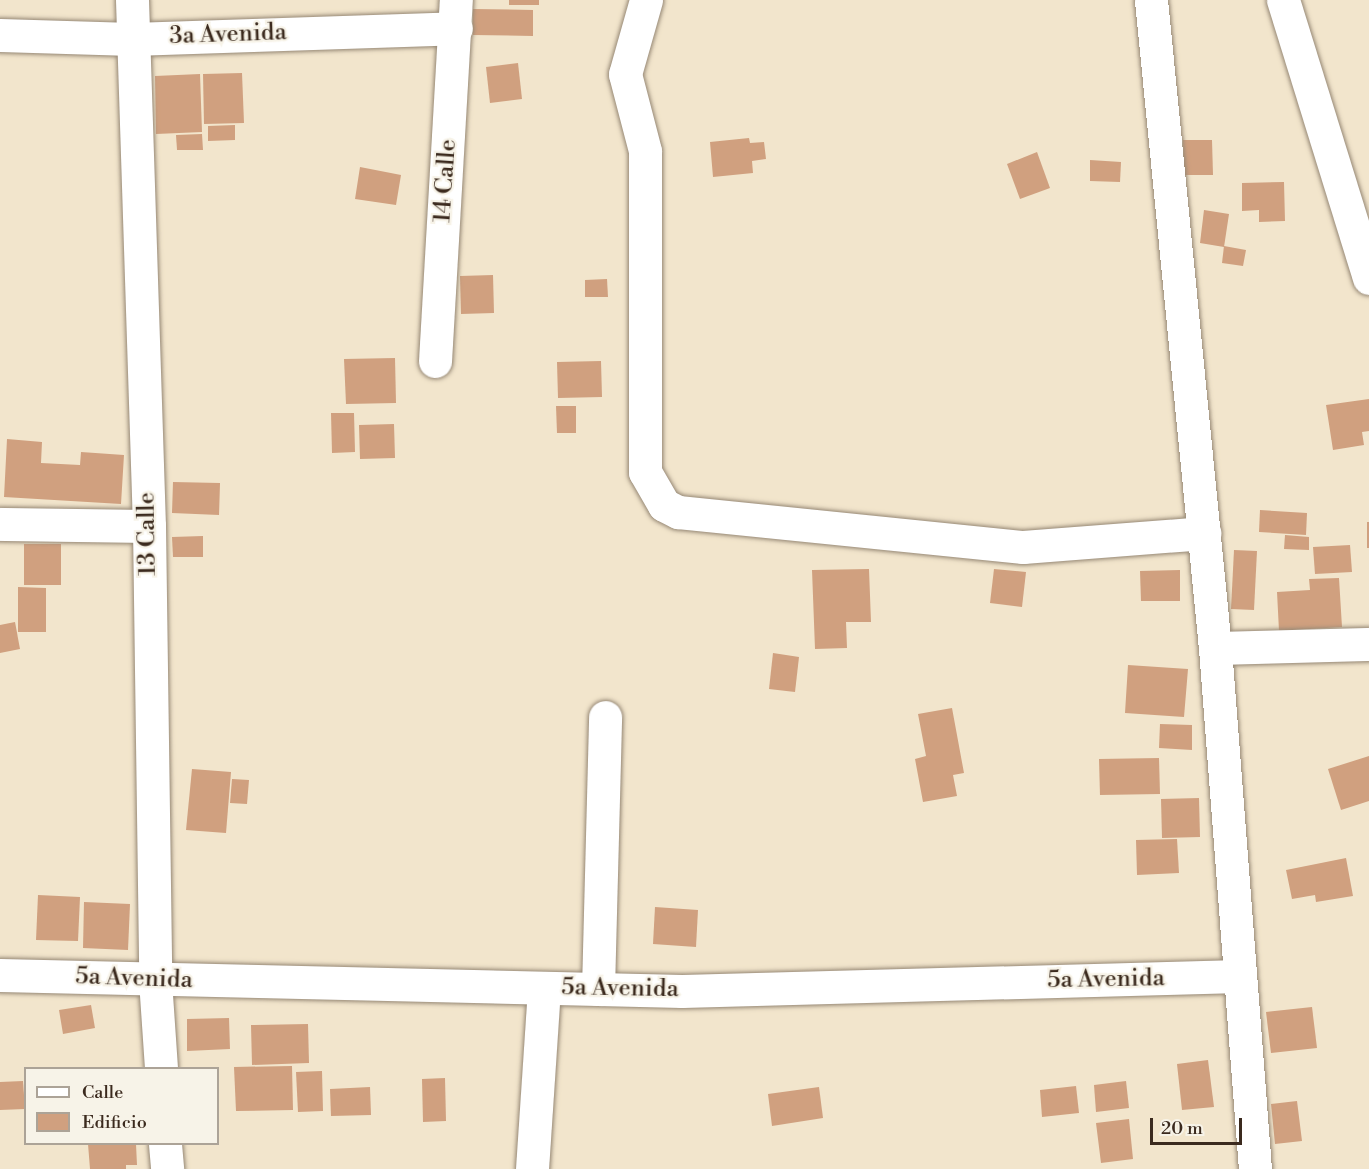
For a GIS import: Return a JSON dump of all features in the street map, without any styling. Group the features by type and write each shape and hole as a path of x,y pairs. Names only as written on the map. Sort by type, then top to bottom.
{"street":[{"name":"13 Calle","path":"132,0 148,526 155,980 161,1067"},
{"path":"646,0 625,74 645,151 645,472 663,505 678,512 1023,547 1204,532"},
{"path":"1151,0 1215,648 1255,1169"},
{"path":"1283,0 1369,278"},
{"name":"3a Avenida","path":"0,35 132,39 456,14"},
{"name":"14 Calle","path":"435,362 456,14"},
{"path":"0,524 148,526"},
{"path":"1215,648 1369,644"},
{"path":"598,989 605,717"},
{"name":"5a Avenida","path":"0,975 682,991 1240,976"},
{"path":"532,1169 544,988"},
{"path":"165,1145 167,1169"}],"building":[{"path":"509,0 539,0 539,5 509,5"},
{"path":"473,9 533,10 533,36 473,35"},
{"path":"518,63 522,99 490,103 486,67"},
{"path":"242,73 244,123 204,124 203,74"},
{"path":"200,74 202,132 156,134 155,76"},
{"path":"235,125 235,140 208,141 208,126"},
{"path":"202,134 203,150 177,150 176,135"},
{"path":"749,138 750,143 764,142 766,159 752,161 753,173 713,177 710,142"},
{"path":"1183,140 1212,140 1213,175 1184,175"},
{"path":"1037,152 1050,188 1020,199 1007,164"},
{"path":"1090,160 1121,162 1120,182 1090,181"},
{"path":"360,167 401,175 396,205 355,199"},
{"path":"1284,182 1285,221 1259,222 1259,210 1242,211 1242,183"},
{"path":"1204,210 1229,214 1224,247 1200,243"},
{"path":"1224,246 1246,250 1243,266 1222,263"},
{"path":"493,275 494,313 461,314 460,276"},
{"path":"607,279 608,297 585,297 585,280"},
{"path":"395,358 396,403 346,404 344,359"},
{"path":"601,361 602,397 558,398 557,362"},
{"path":"1369,399 1369,431 1362,432 1364,445 1333,450 1326,405"},
{"path":"556,406 576,406 576,433 557,433"},
{"path":"331,413 354,413 355,452 332,453"},
{"path":"394,424 395,458 360,459 359,425"},
{"path":"7,439 42,442 41,463 80,465 81,452 124,455 121,504 4,497"},
{"path":"173,482 220,483 219,515 172,513"},
{"path":"1260,510 1307,513 1306,535 1259,532"},
{"path":"1367,522 1369,522 1369,548 1367,548"},
{"path":"1285,535 1309,537 1309,550 1284,549"},
{"path":"203,536 203,557 173,557 172,537"},
{"path":"24,544 61,544 61,585 24,585"},
{"path":"1350,545 1352,572 1315,574 1313,547"},
{"path":"1234,550 1257,551 1254,610 1231,609"},
{"path":"869,569 871,622 846,622 847,648 815,649 812,570"},
{"path":"994,569 1026,572 1022,607 990,603"},
{"path":"1180,570 1180,601 1141,601 1140,571"},
{"path":"1339,578 1342,627 1279,631 1277,592 1310,590 1309,579"},
{"path":"18,587 46,588 46,632 18,632"},
{"path":"15,622 20,649 0,653 0,625"},
{"path":"773,653 799,657 795,692 769,689"},
{"path":"1128,665 1188,669 1184,717 1125,713"},
{"path":"952,708 964,773 953,775 957,796 923,802 915,759 926,756 918,714"},
{"path":"1160,724 1192,725 1192,750 1159,748"},
{"path":"1369,756 1369,801 1341,810 1328,769"},
{"path":"1159,758 1160,794 1100,795 1099,759"},
{"path":"192,769 231,772 226,833 186,830"},
{"path":"232,779 249,780 247,804 230,803"},
{"path":"1199,798 1200,837 1162,838 1161,799"},
{"path":"1177,839 1179,873 1137,875 1136,840"},
{"path":"1346,858 1353,896 1316,902 1315,895 1292,899 1286,870"},
{"path":"38,895 80,897 78,941 36,940"},
{"path":"84,902 130,904 128,950 83,948"},
{"path":"655,907 698,910 696,947 653,944"},
{"path":"91,1005 95,1028 63,1034 59,1010"},
{"path":"1312,1007 1317,1048 1271,1053 1266,1012"},
{"path":"229,1018 230,1049 187,1051 187,1019"},
{"path":"308,1024 309,1063 252,1065 251,1025"},
{"path":"1208,1060 1214,1107 1182,1110 1177,1064"},
{"path":"292,1066 293,1110 236,1111 234,1067"},
{"path":"322,1071 323,1111 298,1112 296,1072"},
{"path":"445,1078 446,1121 423,1122 422,1079"},
{"path":"23,1081 24,1109 0,1110 0,1082"},
{"path":"1126,1081 1129,1108 1096,1112 1094,1085"},
{"path":"1076,1086 1079,1113 1042,1117 1040,1090"},
{"path":"370,1087 371,1115 331,1116 330,1089"},
{"path":"819,1087 823,1118 772,1126 768,1094"},
{"path":"1297,1101 1302,1141 1275,1144 1271,1104"},
{"path":"1129,1119 1133,1159 1101,1163 1096,1123"},
{"path":"88,1145 136,1145 137,1165 126,1165 126,1169 90,1169"}]}
